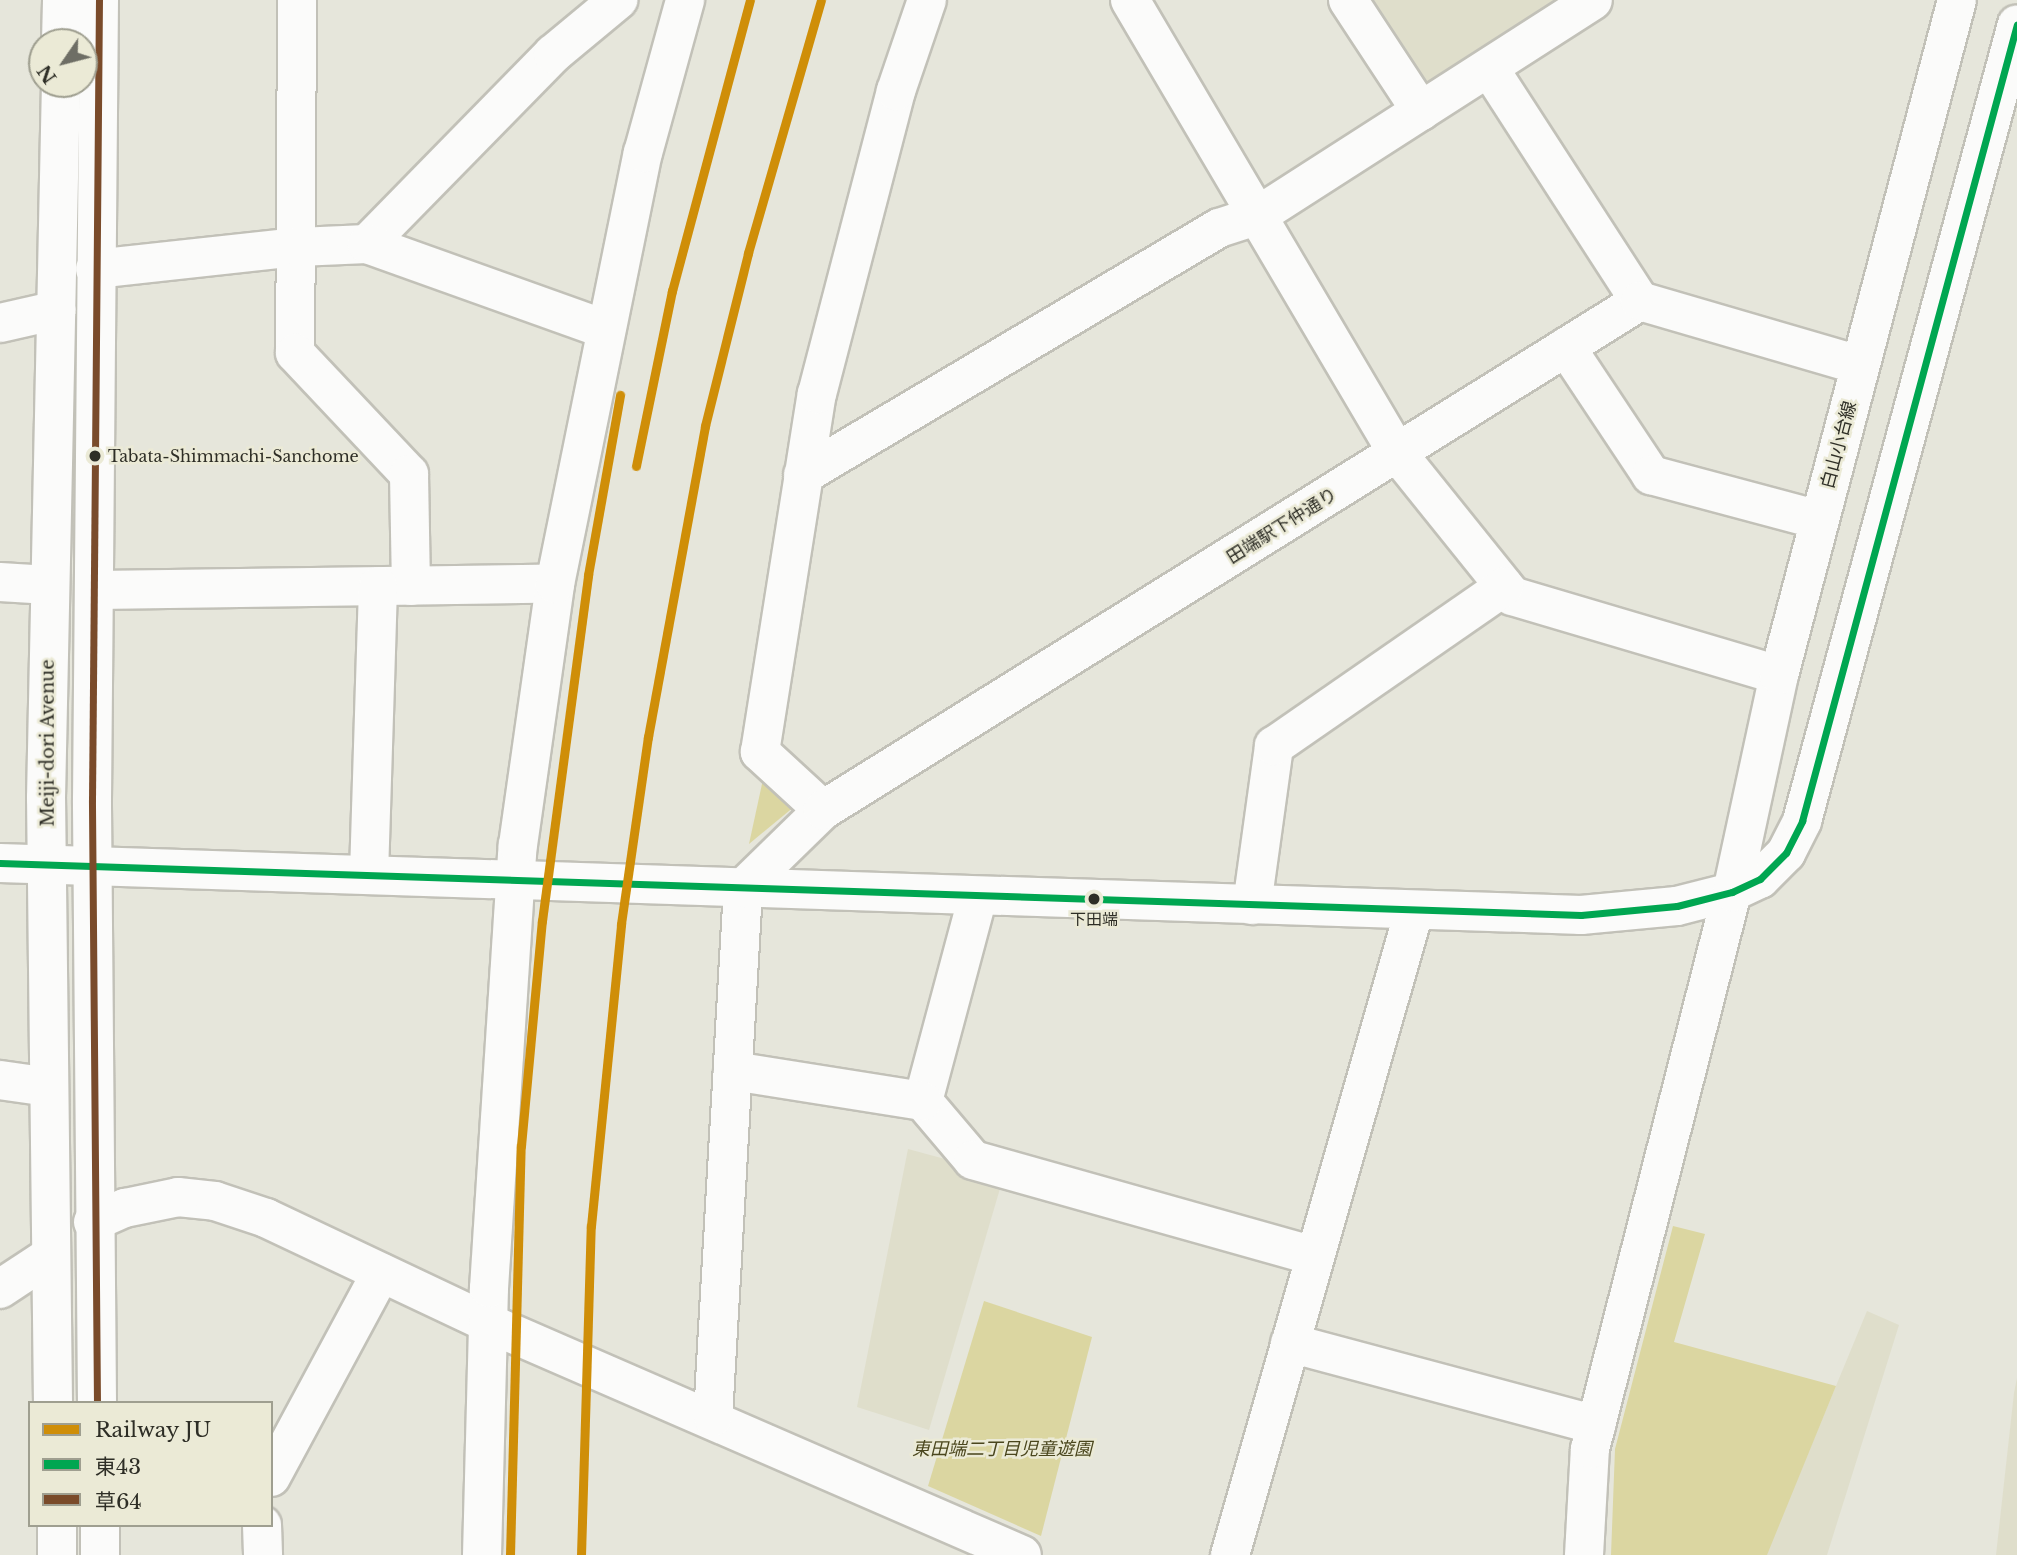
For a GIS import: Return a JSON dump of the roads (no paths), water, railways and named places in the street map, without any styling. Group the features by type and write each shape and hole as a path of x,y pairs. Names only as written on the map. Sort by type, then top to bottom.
{"street":[{"path":"61,28 62,0"},
{"path":"97,1401 93,1222 93,866 97,590 95,269 99,0"},
{"path":"297,0 296,354 409,474 394,586 369,874"},
{"path":"366,244 553,54 618,0"},
{"path":"482,1555 488,1323 514,881 555,584 643,153 685,0"},
{"path":"823,810 760,752 817,394 896,91 927,0"},
{"path":"1130,0 1398,454 1512,596 1779,675"},
{"path":"1349,0 1421,111"},
{"path":"803,475 1219,228 1257,216 1593,0"},
{"name":"白山小台線","path":"1584,1555 1596,1425 1732,892 1779,675 1957,0"},
{"path":"0,863 1414,911 1624,912 1732,892 1760,879 1786,853 1802,821 2017,24"},
{"path":"1489,68 1640,301 1859,365"},
{"name":"Meiji-dori Avenue","path":"54,1401 47,864 49,585 61,98"},
{"path":"95,269 298,247 366,244 606,329"},
{"name":"田端駅下仲通り","path":"743,888 823,810 1640,301"},
{"path":"0,323 57,310"},
{"path":"1566,347 1651,475 1819,520"},
{"path":"0,582 49,585"},
{"path":"97,590 555,584"},
{"path":"1252,905 1274,746 1504,587"},
{"path":"713,1417 743,888"},
{"path":"923,1101 978,896"},
{"path":"1230,1555 1414,911"},
{"path":"733,1071 923,1101 973,1160 1315,1256"},
{"path":"0,1080 49,1087"},
{"path":"93,1222 125,1208 178,1197 215,1201 266,1218 488,1323 713,1417 1022,1555"},
{"path":"0,1289 50,1256"},
{"path":"273,1473 381,1273"},
{"path":"1290,1343 1596,1425"},
{"path":"57,1527 57,1555"},
{"path":"100,1527 100,1555"},
{"path":"262,1527 263,1555"}],"rail line":[{"name":"JU","path":"636,466 672,291 750,0"},
{"name":"JU","path":"581,1555 591,1226 621,924 648,737 705,426 748,253 821,0"},
{"name":"JU","path":"510,1555 521,1146 542,921 588,575 620,395"}],"place":[{"name":"Tabata-Shimmachi-Sanchome","path":"95,456"},
{"name":"下田端","path":"1094,899"}],"park label":[{"name":"東田端二丁目児童遊園","path":"1002,1449"}]}
